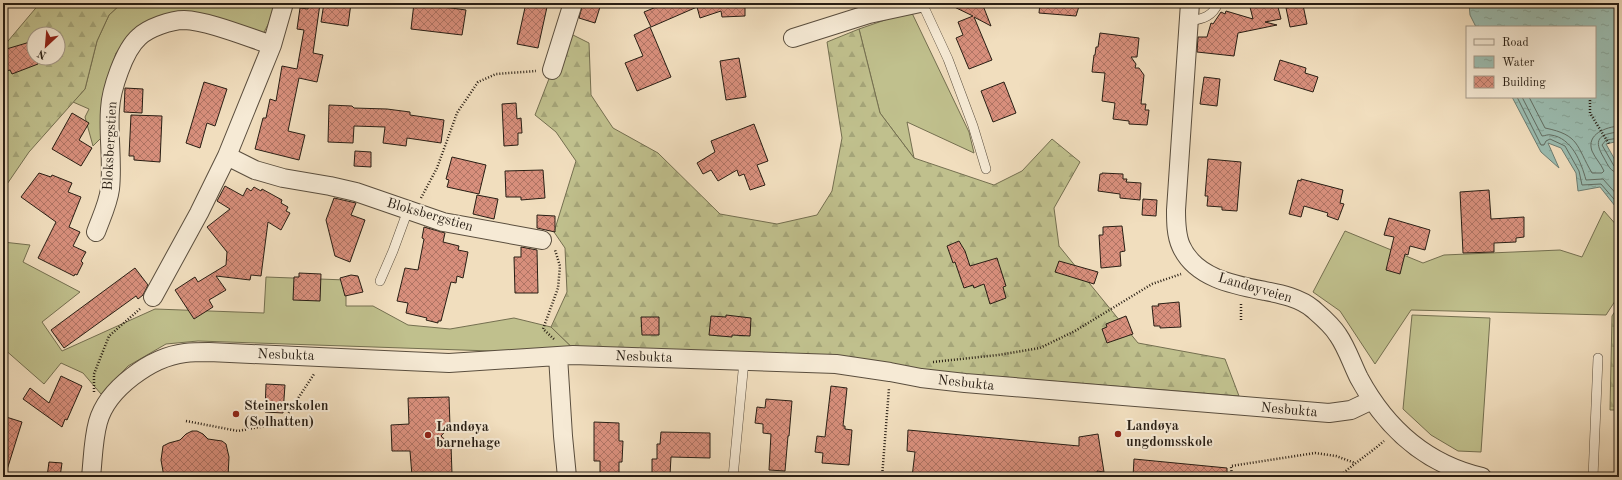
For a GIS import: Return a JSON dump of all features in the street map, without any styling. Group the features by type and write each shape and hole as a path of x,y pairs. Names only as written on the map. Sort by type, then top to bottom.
{"street":[{"path":"153,297 196,219 227,156 272,45 284,3"},
{"path":"552,70 573,3"},
{"path":"793,38 869,14 921,3"},
{"name":"Landøyveien","path":"1190,3 1190,21 1176,210 1176,229 1181,246 1189,259 1198,268 1218,280 1242,287 1280,294 1312,308 1338,335 1372,400 1396,430 1419,450 1440,463 1468,474 1482,477"},
{"name":"Bloksbergstien","path":"96,232 106,207 110,188 110,109 114,87 123,60 139,37 161,24 183,20 206,24 272,45"},
{"name":"Bloksbergstien","path":"227,156 255,170 283,178 356,192 443,222 542,240"},
{"name":"Nesbukta","path":"91,477 98,422 106,402 118,388 141,370 162,360 184,353 209,352 449,363 566,356 836,364 921,378 996,386 1330,414 1351,410 1372,400"},
{"path":"566,356 563,436 567,477"}],"lane":[{"path":"921,3 948,59 973,126 986,169"},
{"path":"1190,21 1206,18 1218,3"},
{"path":"380,281 411,211"},
{"path":"1593,477 1598,358"},
{"path":"733,477 744,361"}],"path":[{"path":"411,211 437,168 457,113 478,82 496,74 552,70"},
{"path":"1590,98 1590,113 1609,144"},
{"path":"542,240 555,250 560,266 558,288 543,329 566,356"},
{"path":"921,378 924,368 935,361 998,355 1040,348 1075,331 1152,284 1198,268"},
{"path":"94,394 94,374 109,336 153,297"},
{"path":"186,421 238,431 259,427 280,426 325,357"},
{"path":"882,477 890,372"},
{"path":"1339,477 1354,463 1366,457 1396,430"},
{"path":"1232,477 1231,466 1315,453 1336,456 1354,463"}],"green space":[{"path":"40,3 122,3 109,15 97,41 85,89 29,152 3,190 3,47"},
{"path":"122,3 274,3 273,15 263,34 188,15 134,32 116,53 107,83 104,135 93,146 85,117 89,109 73,102 85,89 97,41 109,15"},
{"path":"911,11 969,132 974,153 907,122 914,158 880,113 859,29"},
{"path":"859,29 880,113 914,158 994,185 1022,171 1052,139 1080,162 1054,208 1059,246 1138,343 1225,359 1239,396 751,357 579,354 551,327 567,292 565,248 554,232 576,161 556,132 535,115 567,32 589,43 591,95 613,128 658,153 720,214 777,224 817,215 832,191 842,138 827,42"},
{"path":"1604,211 1619,228 1619,295 1606,315 1411,310 1375,364 1340,311 1313,292 1345,231 1423,263 1444,255 1560,250 1582,257"},
{"path":"3,242 30,245 23,262 80,292 42,322 62,351 155,309 264,313 266,277 346,280 346,306 373,306 408,325 450,329 514,318 551,327 579,354 198,341 166,344 128,366 101,394 83,373 61,363 44,384 3,348"},
{"path":"1619,305 1619,410 1610,410 1612,316"},
{"path":"1412,315 1490,318 1481,452 1458,451 1431,435 1403,409"}],"water":[{"path":"1469,3 1619,3 1619,141 1606,144 1619,167 1619,211 1600,187 1578,191 1576,173 1561,148 1548,143 1559,168 1541,152 1513,98 1596,98 1596,26 1476,26 1470,15"}],"building":[{"path":"309,3 320,4 313,53 323,55 317,82 299,78 288,131 305,135 299,160 255,149 263,118 266,118 270,99 276,101 282,66 297,69 304,30 297,29 300,8 308,9"},
{"path":"324,3 351,3 348,26 321,22"},
{"path":"414,3 466,10 462,35 411,29"},
{"path":"526,3 547,7 538,48 517,44"},
{"path":"583,3 600,7 595,23 579,18"},
{"path":"666,3 745,3 745,16 722,17 721,11 700,18 697,7 651,27 644,12"},
{"path":"946,3 982,3 991,26 974,17 992,60 969,69 956,38 963,35 958,22 973,16"},
{"path":"1040,3 1080,3 1076,16 1039,13"},
{"path":"1249,3 1277,3 1281,19 1265,22 1277,25 1238,33 1234,56 1197,52 1198,37 1207,37 1211,23 1213,24 1221,12 1225,14 1226,11 1253,19"},
{"path":"1303,5 1307,24 1290,27 1286,8"},
{"path":"650,27 671,77 637,91 625,63 643,56 634,35"},
{"path":"1100,33 1139,38 1137,57 1131,57 1136,64 1135,68 1139,68 1144,75 1141,104 1146,104 1145,110 1149,110 1147,125 1129,124 1129,121 1113,119 1115,103 1102,101 1105,73 1092,72 1094,55 1096,47 1098,47"},
{"path":"26,43 26,66 33,66 12,74 10,70 6,71 3,62 3,50"},
{"path":"739,58 746,97 726,100 720,61"},
{"path":"1280,60 1306,68 1305,73 1318,77 1313,92 1274,80"},
{"path":"1204,77 1220,79 1217,106 1200,104"},
{"path":"204,82 227,89 215,126 207,123 200,148 186,143"},
{"path":"1004,82 1016,113 993,122 981,91"},
{"path":"125,88 143,89 142,113 124,112"},
{"path":"516,103 517,119 521,118 522,133 518,133 518,145 504,146 502,104"},
{"path":"329,105 410,112 410,115 444,120 441,143 407,138 406,146 383,143 385,127 354,126 353,143 328,142"},
{"path":"72,113 89,123 79,140 92,148 81,166 52,149"},
{"path":"131,115 162,116 160,162 134,160 134,156 129,156"},
{"path":"754,124 768,161 757,165 765,185 750,190 744,174 739,176 737,170 718,181 711,170 703,174 697,163 715,152 711,141"},
{"path":"355,151 371,152 371,167 354,166"},
{"path":"452,157 486,165 479,194 447,187 449,180 446,179"},
{"path":"1208,159 1241,162 1237,211 1222,210 1222,207 1207,206 1208,196 1205,196"},
{"path":"543,170 545,198 521,200 521,197 506,197 505,171"},
{"path":"39,173 51,177 52,175 72,183 68,192 81,197 69,227 80,232 73,246 86,252 81,261 83,263 77,275 75,274 74,276 38,258 56,222 21,197"},
{"path":"1100,174 1123,174 1123,179 1127,179 1126,182 1141,183 1140,200 1120,198 1120,194 1098,191"},
{"path":"1301,179 1343,190 1340,203 1344,204 1338,220 1327,216 1328,213 1304,206 1301,217 1289,214 1298,180 1301,181"},
{"path":"225,186 243,196 247,188 251,191 254,187 261,191 262,189 282,200 281,203 288,207 286,211 290,213 281,230 268,222 261,276 251,275 250,280 216,276 226,290 209,300 213,307 194,319 175,290 195,277 198,282 226,265 227,252 207,227 230,209 217,201"},
{"path":"1489,190 1491,219 1524,217 1524,237 1516,238 1516,242 1494,243 1494,252 1463,253 1460,192"},
{"path":"477,195 498,199 494,219 473,214"},
{"path":"334,198 356,203 351,215 365,220 350,262 335,256 326,220"},
{"path":"1143,199 1157,200 1156,216 1142,215"},
{"path":"537,215 555,216 555,232 537,228"},
{"path":"1389,218 1430,230 1425,250 1410,246 1408,255 1405,254 1400,274 1386,270 1394,237 1384,235"},
{"path":"1122,226 1125,251 1120,252 1121,266 1101,268 1099,235 1103,235 1103,227"},
{"path":"424,227 445,233 443,242 459,246 458,250 468,252 463,278 457,276 456,283 451,282 441,321 438,321 438,323 426,320 427,318 406,313 408,303 397,301 405,268 418,270 424,239 422,238"},
{"path":"959,241 965,251 970,266 997,258 1006,286 1003,287 1006,298 990,304 984,284 974,288 973,285 964,288 955,262 953,263 947,246"},
{"path":"521,247 537,250 538,293 515,293 514,257 521,257"},
{"path":"1059,261 1098,272 1094,284 1055,272"},
{"path":"135,268 148,285 143,295 138,299 136,296 64,348 51,330"},
{"path":"299,273 321,274 320,301 293,300 294,277 299,277"},
{"path":"351,275 358,276 363,292 345,296 340,278"},
{"path":"1179,302 1181,327 1160,328 1160,326 1154,326 1152,306"},
{"path":"726,315 751,318 750,336 732,335 732,337 709,335 711,316 726,317"},
{"path":"1126,316 1133,334 1107,343 1102,329 1107,327 1106,324"},
{"path":"641,317 659,317 659,335 642,335"},
{"path":"61,376 82,386 67,420 65,419 62,427 23,399 30,388 49,403"},
{"path":"266,384 285,385 283,413 265,412"},
{"path":"831,386 847,388 843,426 845,426 845,429 852,430 849,465 822,463 823,453 815,452 817,436 825,437"},
{"path":"449,397 450,426 441,436 451,445 452,474 412,476 410,451 392,451 391,425 409,424 408,398"},
{"path":"766,399 792,401 785,471 769,470 771,434 763,433 763,424 755,423 757,407 765,408"},
{"path":"3,416 22,422 6,473 3,473"},
{"path":"594,422 619,423 619,441 623,441 622,462 619,462 619,475 600,474 600,461 594,461"},
{"path":"908,430 1079,446 1079,437 1098,434 1104,472 1097,471 1098,477 912,477 915,452 907,451"},
{"path":"192,431 197,431 208,439 222,441 226,444 229,457 228,477 164,477 161,460 163,446 180,440"},
{"path":"661,432 710,433 710,458 671,457 670,475 652,475 652,459 657,459 657,444 660,444"},
{"path":"1134,459 1227,468 1227,477 1133,477"},
{"path":"49,462 62,463 60,477 47,477"}],"place":[{"name":"Steinerskolen (Solhatten)","path":"236,414"},
{"name":"Landøya ungdomsskole","path":"1118,434"},
{"name":"Landøya barnehage","path":"428,435"}]}
